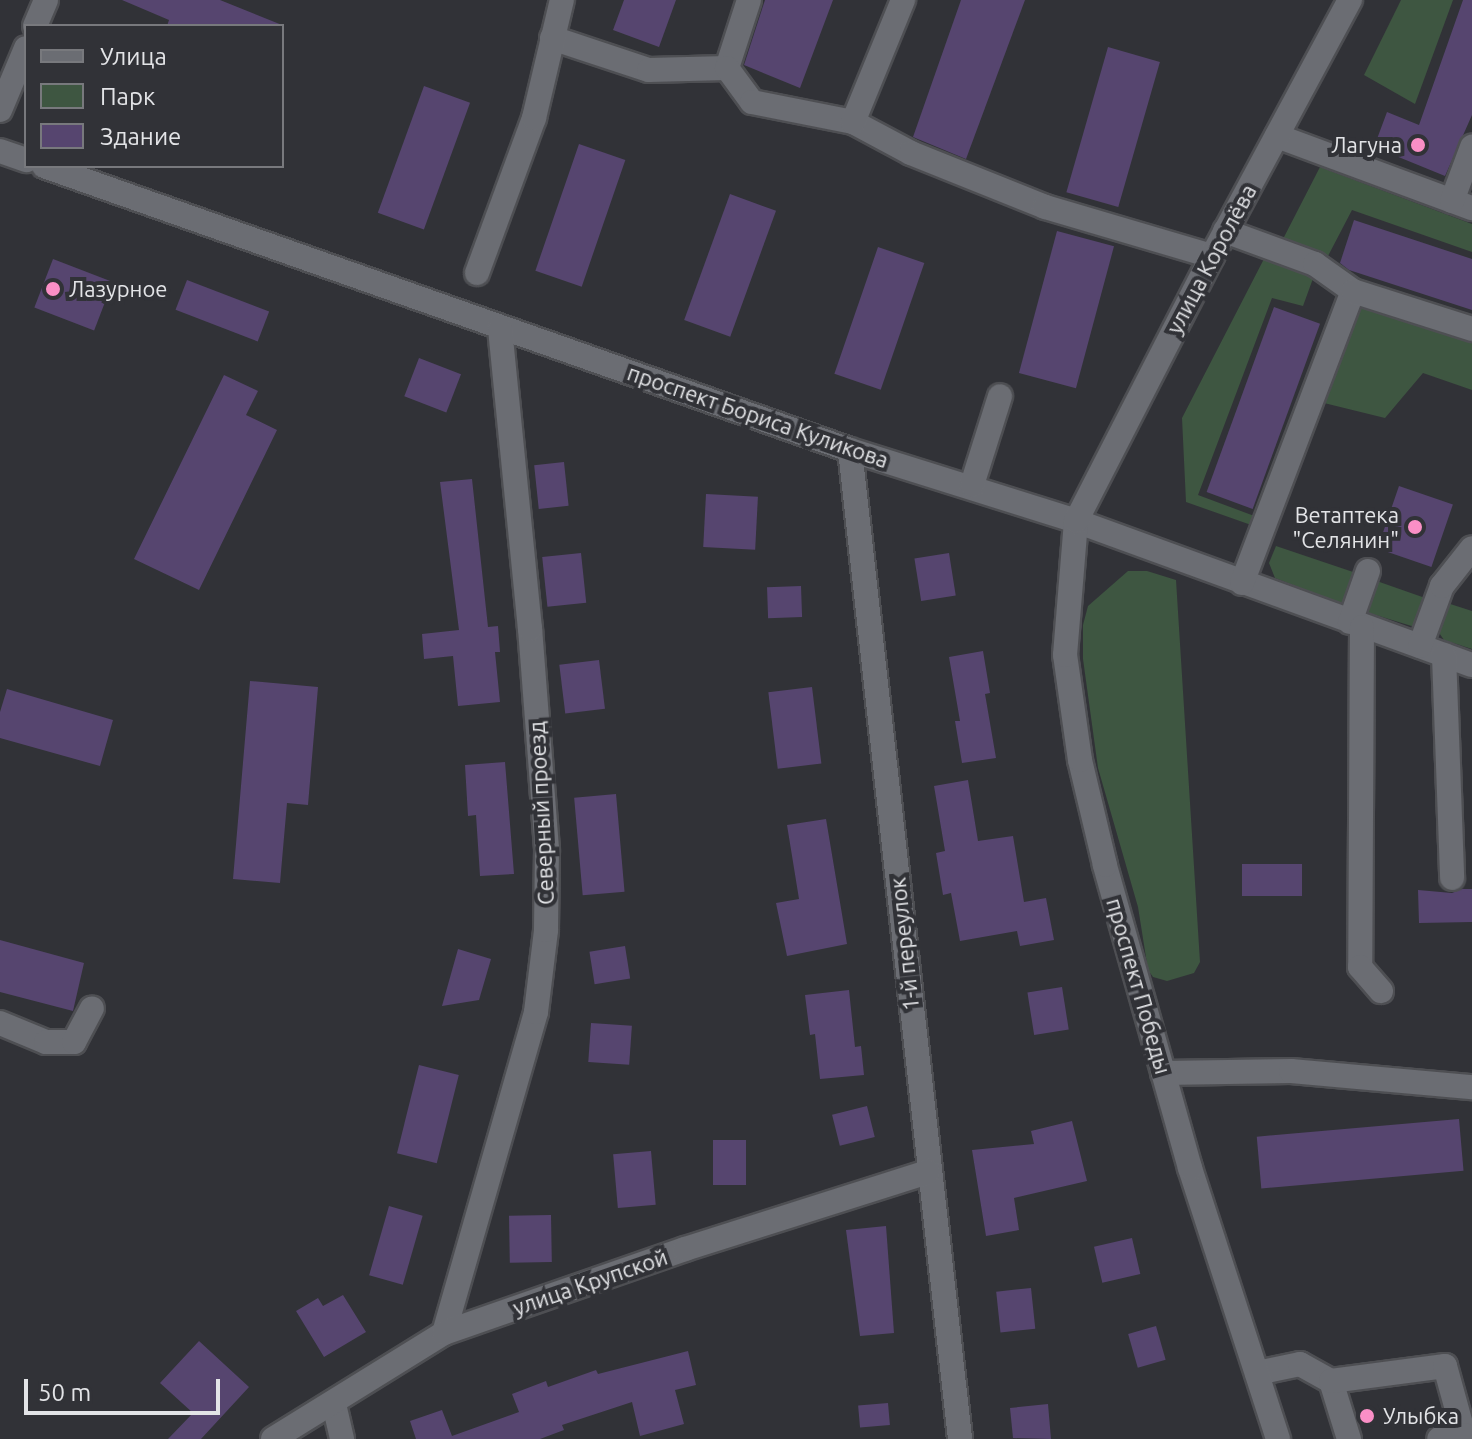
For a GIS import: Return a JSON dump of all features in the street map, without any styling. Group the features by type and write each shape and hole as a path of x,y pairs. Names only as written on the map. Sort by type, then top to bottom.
{"street":[{"path":"36,24 46,0"},
{"path":"477,273 534,118 562,0"},
{"path":"727,68 749,0"},
{"path":"853,122 903,0"},
{"name":"улица Королёва","path":"1076,521 1225,231 1350,0"},
{"path":"552,38 649,70 727,68"},
{"path":"0,110 8,71 24,51"},
{"path":"727,68 752,102 853,122 911,153 1045,207 1212,256"},
{"path":"1277,136 1462,205 1472,147"},
{"path":"0,151 24,159"},
{"name":"проспект Бориса Куликова","path":"50,168 850,450 972,485 1076,521 1472,665"},
{"path":"1225,231 1315,264 1353,291 1472,329"},
{"path":"1242,583 1353,291"},
{"name":"Северный проезд","path":"444,1333 536,1012 546,930 547,849 530,629 500,328"},
{"path":"972,485 1000,396"},
{"name":"1-й переулок","path":"850,450 960,1439"},
{"name":"проспект Победы","path":"1076,521 1065,655 1080,760 1163,1073 1210,1234 1278,1439"},
{"path":"1420,646 1431,594 1442,586 1472,548"},
{"path":"1368,571 1356,625 1360,967 1381,991"},
{"path":"1444,655 1452,878"},
{"path":"0,1023 46,1042 74,1042 92,1008"},
{"path":"1163,1073 1291,1071 1472,1087"},
{"name":"улица Крупской","path":"273,1439 444,1333 685,1249 928,1172"},
{"path":"1257,1373 1300,1364 1331,1381 1445,1366 1464,1435 1439,1439"},
{"path":"1331,1381 1349,1439"},
{"path":"334,1404 342,1439"}],"green space":[{"path":"1401,0 1453,0 1415,104 1364,75"},
{"path":"1320,167 1472,224 1472,252 1352,210 1328,256 1283,239"},
{"path":"1267,253 1315,273 1303,306 1272,298 1198,495 1257,517 1254,526 1186,502 1182,418"},
{"path":"1357,302 1472,339 1472,390 1423,373 1385,418 1324,403"},
{"path":"1276,546 1359,574 1350,599 1342,604 1275,578 1269,563"},
{"path":"1128,571 1147,571 1176,580 1200,962 1194,973 1167,981 1153,977 1148,970 1138,907 1098,768 1083,659 1083,625 1088,606"},
{"path":"1371,579 1428,599 1418,628 1366,612"},
{"path":"1444,602 1472,611 1472,649 1444,640 1435,627"}],"building":[{"path":"122,0 220,0 280,24 168,24 169,20"},
{"path":"624,0 676,0 659,47 613,30"},
{"path":"765,0 833,0 800,88 744,65"},
{"path":"961,0 1025,0 966,159 913,137"},
{"path":"1463,0 1472,0 1472,115 1445,176 1374,147 1387,112 1419,125"},
{"path":"1108,47 1160,62 1118,207 1066,192"},
{"path":"424,86 470,103 424,230 378,213"},
{"path":"579,144 625,160 582,287 535,271"},
{"path":"730,194 776,211 730,337 684,320"},
{"path":"1354,220 1472,259 1472,310 1349,270 1340,263"},
{"path":"1057,231 1114,246 1076,388 1019,373"},
{"path":"878,247 924,263 881,390 834,374"},
{"path":"53,259 113,282 94,330 34,308"},
{"path":"187,280 269,312 258,341 176,310"},
{"path":"1274,307 1320,324 1253,509 1207,492"},
{"path":"419,358 461,374 446,412 404,396"},
{"path":"224,375 258,391 246,415 277,430 199,590 134,559"},
{"path":"564,462 569,506 539,509 534,465"},
{"path":"472,479 488,627 498,626 500,652 495,652 500,702 458,706 453,656 424,659 422,634 459,630 440,482"},
{"name":"Ветаптека \"Селянин\"","path":"1399,486 1453,505 1431,567 1378,548"},
{"path":"706,494 758,497 755,550 703,547"},
{"path":"581,553 586,603 547,607 542,557"},
{"path":"949,553 956,595 921,601 914,558"},
{"path":"801,586 802,617 768,618 767,587"},
{"path":"983,651 990,693 985,694 996,758 962,763 955,721 960,721 949,657"},
{"path":"599,660 605,709 565,714 559,665"},
{"path":"250,681 318,687 308,805 287,803 280,883 233,879"},
{"path":"812,687 821,763 778,769 768,692"},
{"path":"7,689 113,720 100,766 0,738 0,712"},
{"path":"505,762 514,874 480,876 476,815 468,816 465,765"},
{"path":"968,780 978,841 1013,836 1024,902 1046,898 1054,940 1020,946 1017,931 960,941 951,893 943,895 936,853 945,851 934,786"},
{"path":"616,794 625,892 583,895 574,798"},
{"path":"826,819 847,944 787,956 776,903 799,899 787,825"},
{"path":"1242,864 1302,864 1302,896 1242,896"},
{"path":"1472,889 1472,922 1419,923 1418,890 1452,893"},
{"path":"0,940 84,963 73,1011 0,992"},
{"path":"625,946 630,979 595,984 589,952"},
{"path":"458,949 491,959 479,1000 442,1006"},
{"path":"1062,987 1069,1029 1034,1035 1027,992"},
{"path":"849,990 855,1047 861,1046 864,1075 820,1079 815,1034 810,1035 805,995"},
{"path":"591,1023 632,1026 629,1065 588,1062"},
{"path":"419,1065 459,1075 437,1163 397,1153"},
{"path":"867,1106 875,1137 840,1146 832,1115"},
{"path":"1459,1119 1464,1171 1261,1188 1257,1137"},
{"path":"1072,1121 1087,1181 1014,1198 1019,1230 986,1236 972,1150 1034,1144 1031,1131"},
{"path":"713,1140 746,1140 746,1185 713,1185"},
{"path":"651,1151 656,1205 618,1208 613,1154"},
{"path":"389,1206 423,1216 403,1285 369,1275"},
{"path":"551,1215 552,1262 510,1263 509,1216"},
{"path":"886,1226 894,1333 860,1336 846,1230"},
{"path":"1132,1238 1140,1274 1102,1283 1094,1247"},
{"path":"1031,1288 1035,1329 1000,1332 996,1292"},
{"path":"343,1295 366,1332 324,1357 296,1311 318,1298 323,1306"},
{"path":"1156,1326 1166,1360 1138,1368 1128,1334"},
{"path":"199,1341 249,1387 201,1439 168,1439 193,1413 160,1383"},
{"path":"688,1351 696,1385 675,1390 684,1424 640,1436 632,1402 562,1425 564,1430 540,1439 416,1439 410,1421 442,1410 452,1436 519,1412 512,1394 546,1381 548,1387 596,1370 598,1374"},
{"path":"888,1403 890,1425 860,1428 858,1406"},
{"path":"1048,1404 1051,1439 1013,1438 1010,1408"}],"place":[{"name":"Лагуна","path":"1418,145"},
{"name":"Лазурное","path":"53,289"},
{"name":"Ветаптека \"Селянин\"","path":"1415,527"},
{"name":"Улыбка","path":"1367,1416"}]}
